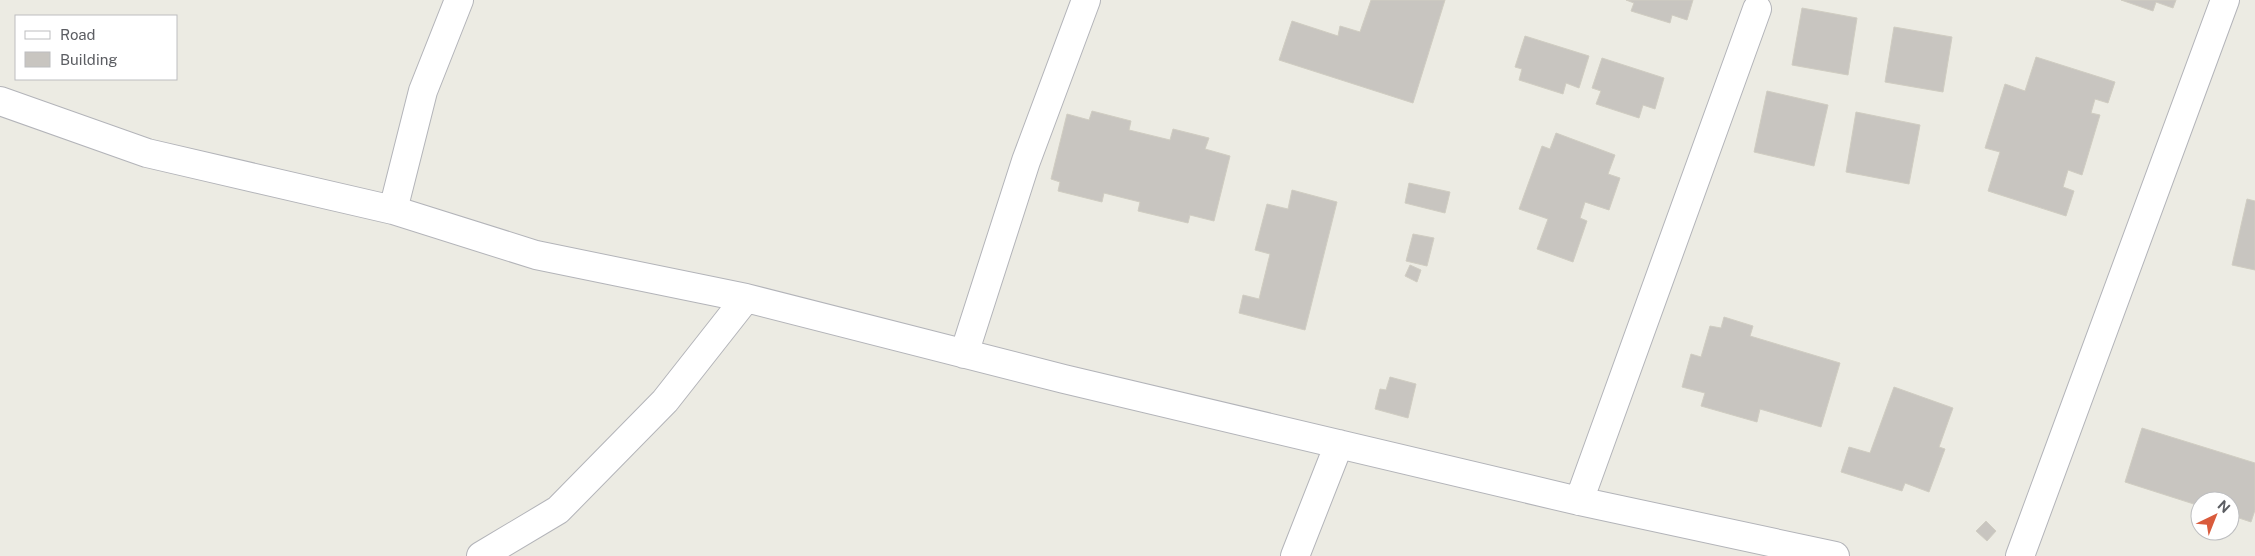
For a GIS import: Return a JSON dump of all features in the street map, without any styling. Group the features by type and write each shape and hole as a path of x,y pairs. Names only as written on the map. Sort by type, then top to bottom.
{"street":[{"path":"393,210 424,91 458,0"},
{"path":"964,354 1026,161 1086,0"},
{"path":"2020,556 2226,0"},
{"path":"1580,501 1757,9"},
{"path":"0,101 147,153 393,210 536,255 746,298 964,354 1339,444 1580,501 1834,556"},
{"path":"481,556 558,510 665,400 746,298"},
{"path":"1295,556 1339,444"}],"building":[{"path":"1371,0 1445,0 1413,103 1279,60 1292,21 1338,36 1340,26 1360,32"},
{"path":"1626,0 1693,0 1687,20 1672,15 1670,23 1631,11 1634,3"},
{"path":"2121,0 2176,0 2173,8 2156,2 2153,11"},
{"path":"1802,8 1857,18 1848,75 1792,65"},
{"path":"1894,27 1952,37 1943,92 1885,82"},
{"path":"1525,36 1589,56 1579,88 1566,83 1563,94 1519,80 1522,69 1515,67"},
{"path":"2036,57 2115,82 2108,103 2095,99 2091,113 2100,115 2082,175 2068,170 2063,187 2074,191 2066,216 1988,191 2000,152 1985,148 2005,84 2025,91"},
{"path":"1602,58 1664,78 1655,109 1643,105 1639,118 1596,104 1601,91 1592,88"},
{"path":"1767,91 1828,105 1814,166 1754,152"},
{"path":"1092,111 1131,121 1129,130 1170,140 1173,129 1209,138 1205,149 1230,156 1214,221 1190,215 1188,223 1138,211 1140,202 1104,193 1102,202 1058,191 1060,182 1051,179 1067,114 1089,120"},
{"path":"1856,112 1920,125 1909,184 1846,172"},
{"path":"1556,133 1615,155 1608,174 1620,178 1609,210 1585,202 1580,218 1587,221 1573,262 1537,249 1548,219 1519,209 1542,146 1550,149"},
{"path":"1409,183 1450,192 1445,213 1405,203"},
{"path":"1292,190 1337,202 1305,330 1239,313 1243,295 1259,299 1270,254 1255,250 1267,204 1288,209"},
{"path":"2247,199 2255,201 2255,270 2232,265"},
{"path":"1413,234 1434,238 1427,266 1406,261"},
{"path":"1410,265 1421,270 1417,282 1405,276"},
{"path":"1724,317 1753,326 1750,336 1840,363 1821,427 1760,409 1757,422 1701,406 1705,393 1682,387 1691,354 1701,357 1710,326 1721,328"},
{"path":"1390,377 1416,384 1408,418 1375,409 1380,389 1386,390"},
{"path":"1894,387 1953,408 1939,447 1945,449 1929,492 1905,483 1902,491 1841,472 1849,447 1870,453"},
{"path":"2142,428 2255,463 2255,510 2251,522 2240,518 2240,491 2190,491 2190,503 2125,482"},
{"path":"1986,521 1996,531 1987,541 1976,531"}]}
